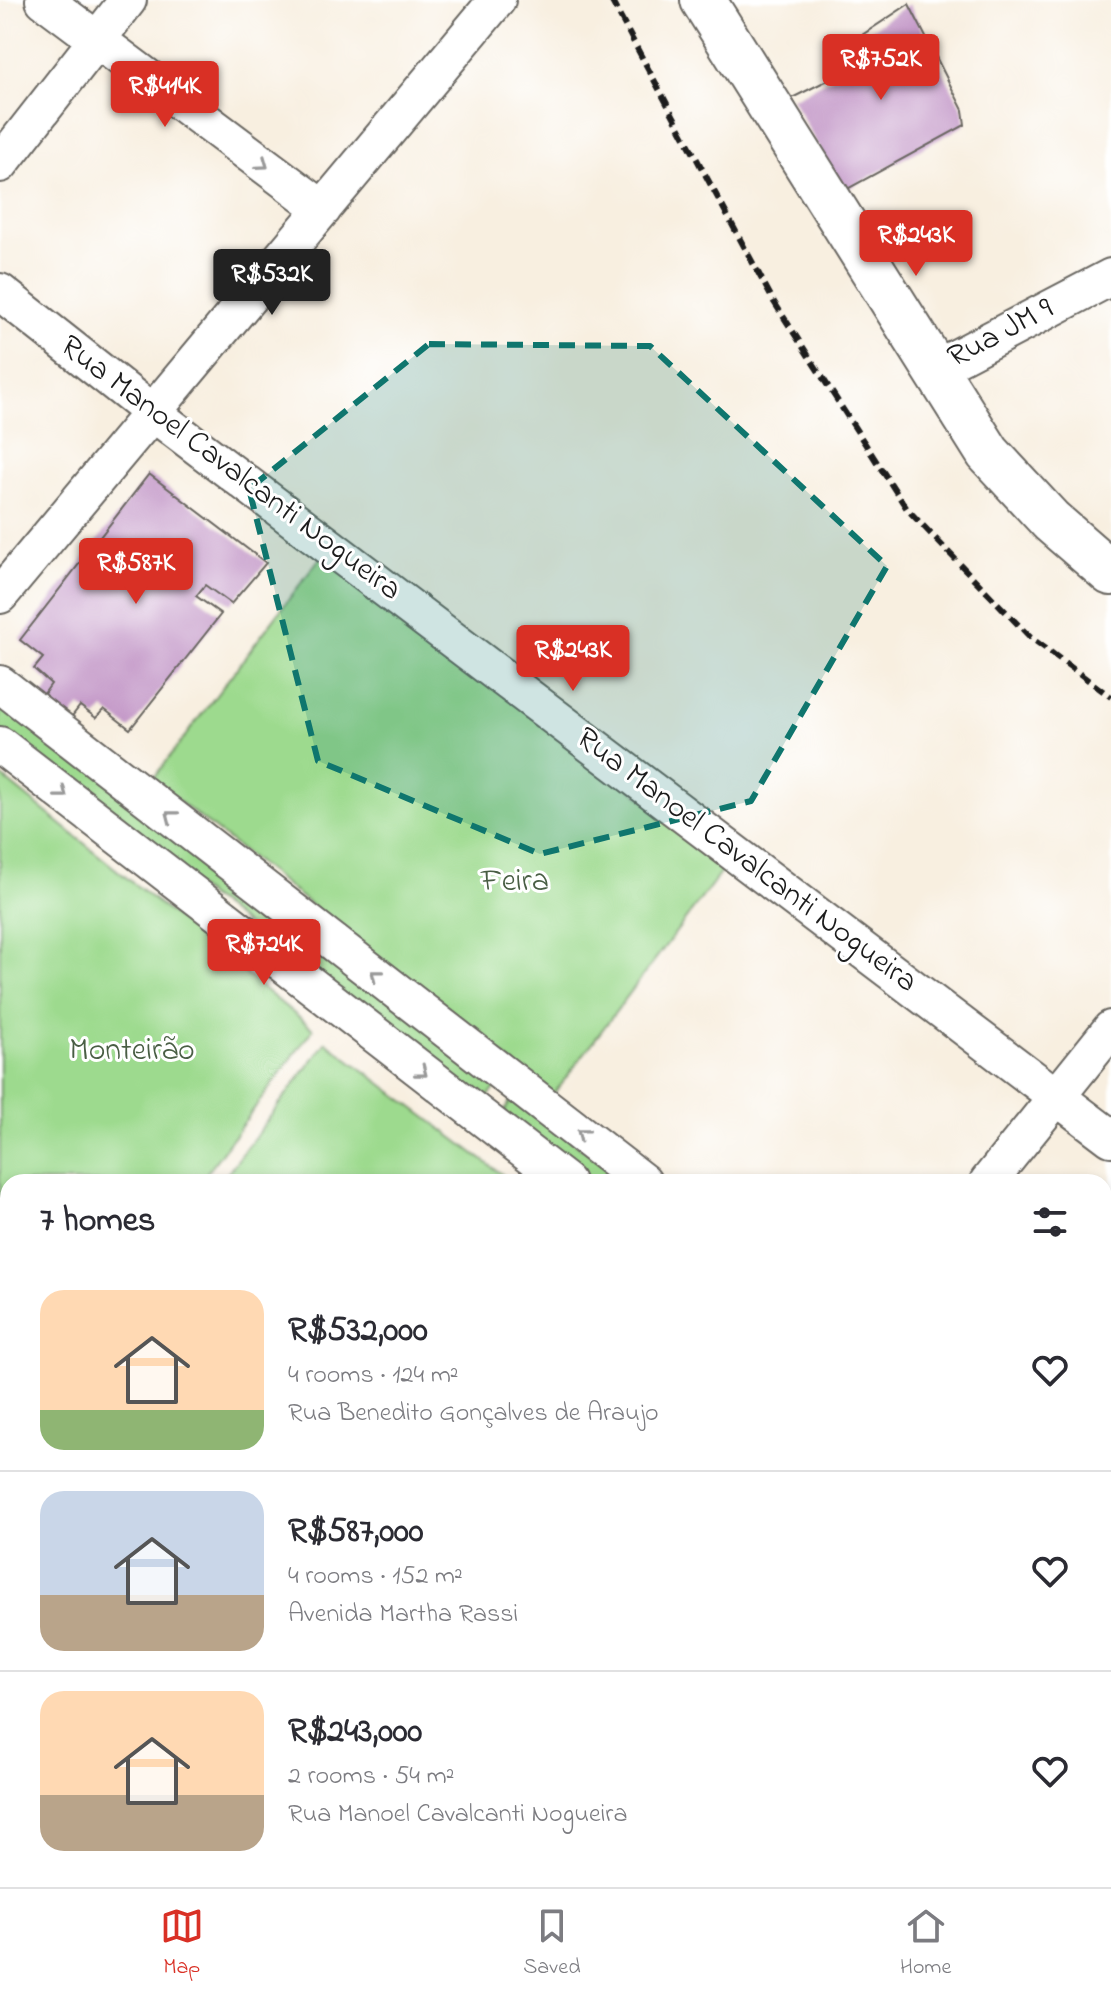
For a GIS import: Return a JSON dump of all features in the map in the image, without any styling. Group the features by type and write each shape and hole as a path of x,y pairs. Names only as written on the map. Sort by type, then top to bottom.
{"main road":[{"path":"703,0 988,453 1051,521 1111,573"}],"street":[{"path":"44,0 323,209"},
{"path":"0,164 128,0"},
{"path":"0,595 497,0"},
{"name":"Rua JM 9","path":"933,370 1111,277"},
{"name":"Rua Manoel Cavalcanti Nogueira","path":"0,292 153,413 1111,1138"},
{"path":"0,684 633,1174"},
{"path":"0,745 556,1174"},
{"path":"287,967 316,928"},
{"path":"994,1174 1111,1029"},
{"path":"482,1117 512,1080"}],"highlighted area":[{"path":"429,344 650,346 887,566 751,801 540,854 318,761 249,489"}],"green space":[{"name":"Feira","path":"323,554 728,863 553,1095 152,780"},
{"path":"0,691 302,924 280,951 0,736"},
{"name":"Monteirão","path":"0,775 313,1029 206,1174 0,1174"},
{"path":"319,948 501,1082 482,1104 300,967"},
{"path":"326,1042 501,1174 227,1174"},
{"path":"512,1098 618,1174 579,1174 501,1118"}],"building":[{"path":"909,4 963,110 965,125 842,192 792,98 852,68 844,47"},
{"path":"149,474 266,563 231,604 205,585 196,596 221,614 130,729 104,709 96,718 80,706 69,720 41,698 51,684 34,669 43,658 20,640"}],"railway":[{"path":"611,0 774,302 907,509 1030,637 1111,697"}]}
